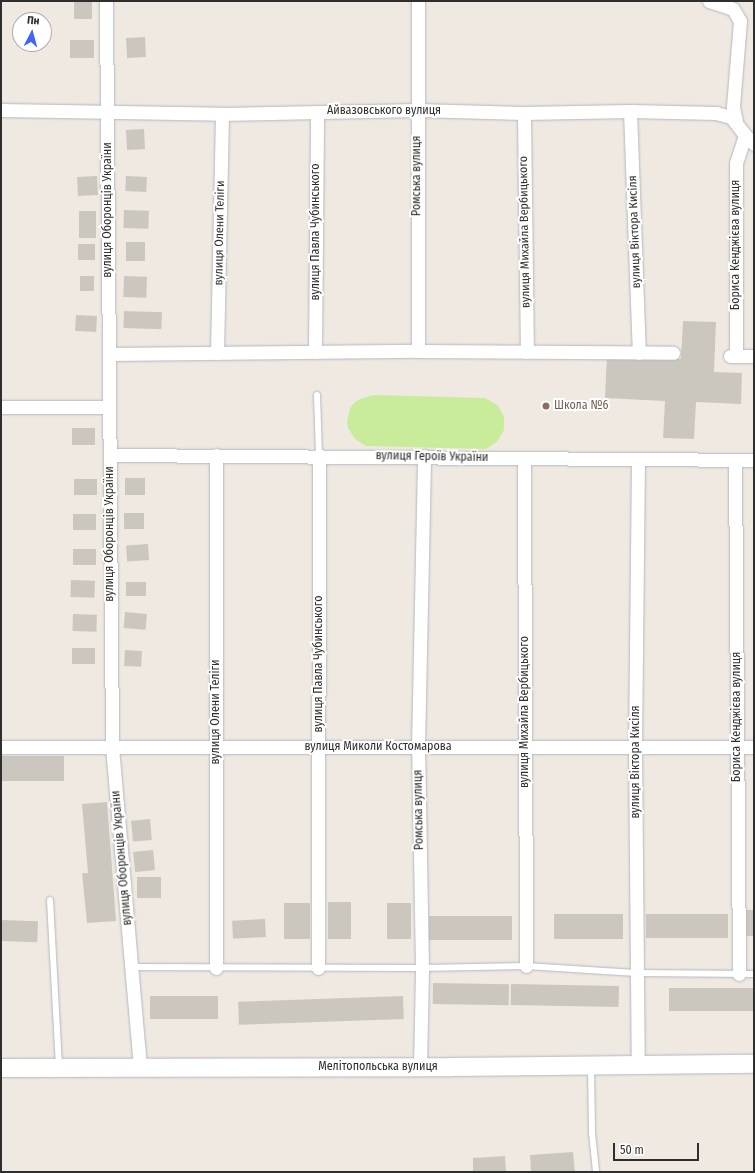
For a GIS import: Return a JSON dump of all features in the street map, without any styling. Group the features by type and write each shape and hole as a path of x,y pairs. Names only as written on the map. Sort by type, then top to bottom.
{"main road":[{"name":"Мелітопольська вулиця","path":"1,1068 140,1066 420,1067 754,1064"}],"street":[{"name":"вулиця Оборонців України","path":"106,1 112,747 140,1066"},
{"name":"Ромська вулиця","path":"418,1 418,351"},
{"path":"709,1 734,9 740,21 733,107 736,122"},
{"name":"Айвазовського вулиця","path":"1,110 222,114 417,110 524,113 630,111 716,113 731,117 749,140"},
{"name":"вулиця Віктора Кисіля","path":"630,111 639,353"},
{"name":"вулиця Павла Чубинського","path":"315,352 317,112"},
{"name":"вулиця Михайла Вербицького","path":"524,113 527,352"},
{"name":"вулиця Олени Теліги","path":"217,353 222,114"},
{"name":"Бориса Кенджієва вулиця","path":"749,140 736,163 733,356 754,356"},
{"path":"109,354 418,351 673,353"},
{"path":"1,407 110,407"},
{"name":"вулиця Героїв України","path":"110,455 319,455 754,460"},
{"name":"вулиця Олени Теліги","path":"216,455 216,968"},
{"name":"вулиця Павла Чубинського","path":"318,968 319,455"},
{"name":"Ромська вулиця","path":"420,1067 422,968 418,747 424,456"},
{"name":"вулиця Михайла Вербицького","path":"524,458 526,966"},
{"name":"вулиця Віктора Кисіля","path":"638,459 635,747 638,1065"},
{"name":"Бориса Кенджієва вулиця","path":"735,460 739,974"},
{"name":"вулиця Миколи Костомарова","path":"1,747 754,747"}],"lane":[{"path":"317,395 319,455"},
{"path":"50,900 59,1067"},
{"path":"132,967 422,968 526,966 636,973 754,974"},
{"path":"590,1065 592,1133 596,1172"}],"green space":[{"path":"373,395 485,398 497,405 501,411 504,417 504,430 497,442 486,449 366,446 355,439 348,428 347,421 350,408 354,403 360,399"}],"building":[{"path":"74,1 92,1 92,19 74,19"},
{"path":"145,37 146,57 127,58 126,38"},
{"path":"70,40 94,40 94,58 70,58"},
{"path":"144,129 145,149 127,150 126,130"},
{"path":"97,176 98,195 78,196 77,177"},
{"path":"126,176 147,177 146,192 125,191"},
{"path":"124,210 149,211 148,229 123,228"},
{"path":"79,211 96,211 96,238 79,238"},
{"path":"126,242 145,242 145,261 126,261"},
{"path":"78,244 95,244 95,260 78,260"},
{"path":"80,276 94,276 94,291 80,291"},
{"path":"124,276 147,277 146,298 123,297"},
{"path":"124,311 162,312 161,329 123,328"},
{"path":"76,315 97,316 96,332 75,331"},
{"path":"683,321 716,322 714,372 742,373 741,404 696,402 694,439 663,438 665,401 605,398 607,355 681,359"},
{"path":"72,428 95,428 95,445 72,445"},
{"path":"125,478 145,478 145,495 125,495"},
{"path":"74,479 97,479 97,495 74,495"},
{"path":"124,513 144,513 144,529 124,529"},
{"path":"73,514 96,514 96,530 73,530"},
{"path":"148,544 149,560 127,561 126,546"},
{"path":"73,549 96,549 96,565 73,565"},
{"path":"71,580 95,581 94,598 70,597"},
{"path":"126,582 146,582 146,596 126,596"},
{"path":"125,612 147,614 146,630 124,628"},
{"path":"73,614 97,615 96,632 72,631"},
{"path":"72,648 95,648 95,664 72,664"},
{"path":"125,650 142,651 141,667 124,666"},
{"path":"1,756 64,756 64,781 1,781"},
{"path":"107,802 116,921 87,923 82,873 88,873 82,804"},
{"path":"150,819 152,840 133,842 131,821"},
{"path":"153,850 155,870 135,872 133,852"},
{"path":"137,877 161,877 161,898 137,898"},
{"path":"328,902 351,902 351,939 328,939"},
{"path":"284,903 310,903 310,939 284,939"},
{"path":"387,903 411,903 411,939 387,939"},
{"path":"746,910 754,910 754,936 746,936"},
{"path":"554,914 623,914 623,939 554,939"},
{"path":"646,914 728,914 728,938 646,938"},
{"path":"429,916 512,916 512,940 429,940"},
{"path":"265,919 266,937 233,939 232,921"},
{"path":"1,920 38,921 37,942 1,941"},
{"path":"433,983 509,984 509,1005 433,1004"},
{"path":"511,984 619,986 619,1007 511,1005"},
{"path":"669,988 754,988 754,1011 669,1011"},
{"path":"150,996 218,996 218,1019 150,1019"},
{"path":"403,996 404,1019 239,1025 238,1002"},
{"path":"573,1152 575,1172 531,1172 530,1155"},
{"path":"505,1156 506,1172 473,1172 473,1158"}],"place":[{"name":"Школа №6","path":"546,406"}]}
